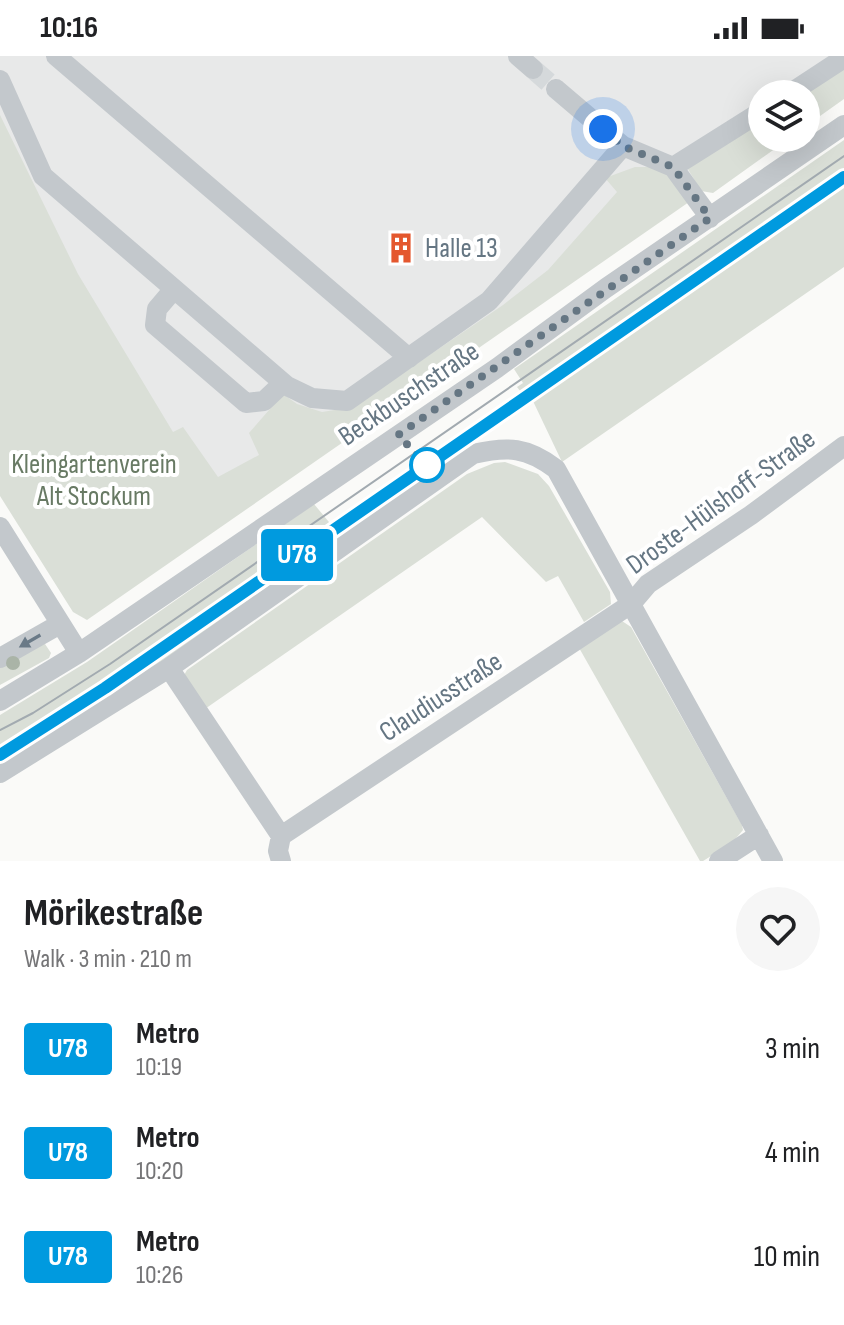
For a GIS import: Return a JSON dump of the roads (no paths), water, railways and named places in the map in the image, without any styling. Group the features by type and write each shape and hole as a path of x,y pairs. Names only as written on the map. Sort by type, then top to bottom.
{"street":[{"path":"56,56 409,358"},
{"path":"810,80 844,58"},
{"path":"0,80 43,176 283,383 312,398 347,401 489,301 623,146"},
{"path":"556,89 623,146 673,167 710,218"},
{"path":"673,167 748,120"},
{"name":"Beckbuschstraße","path":"0,701 79,653 497,368 606,288 844,125"},
{"path":"174,289 157,309 155,325 246,403 264,401 283,383"},
{"name":"Droste-Hülshoff-Straße","path":"631,604 648,584 751,515 844,446"},
{"path":"0,773 169,668 473,454 500,448 528,452 556,469 773,861"},
{"path":"0,527 79,653"},
{"name":"Claudiusstraße","path":"281,836 631,604"},
{"path":"0,658 60,624"},
{"path":"169,668 281,836 278,851 281,861"},
{"path":"719,861 759,835"}],"tunnel":[{"path":"533,69 556,89"}],"tram line":[{"path":"0,730 33,713 110,664 844,156"},
{"path":"0,755 69,713 844,177"}],"metro line":[{"name":"U78","path":"0,755 105,688 844,177"}],"place":[{"name":"Halle 13","path":"401,248"}],"park label":[{"name":"Kleingartenverein Alt Stockum","path":"94,480"}]}
